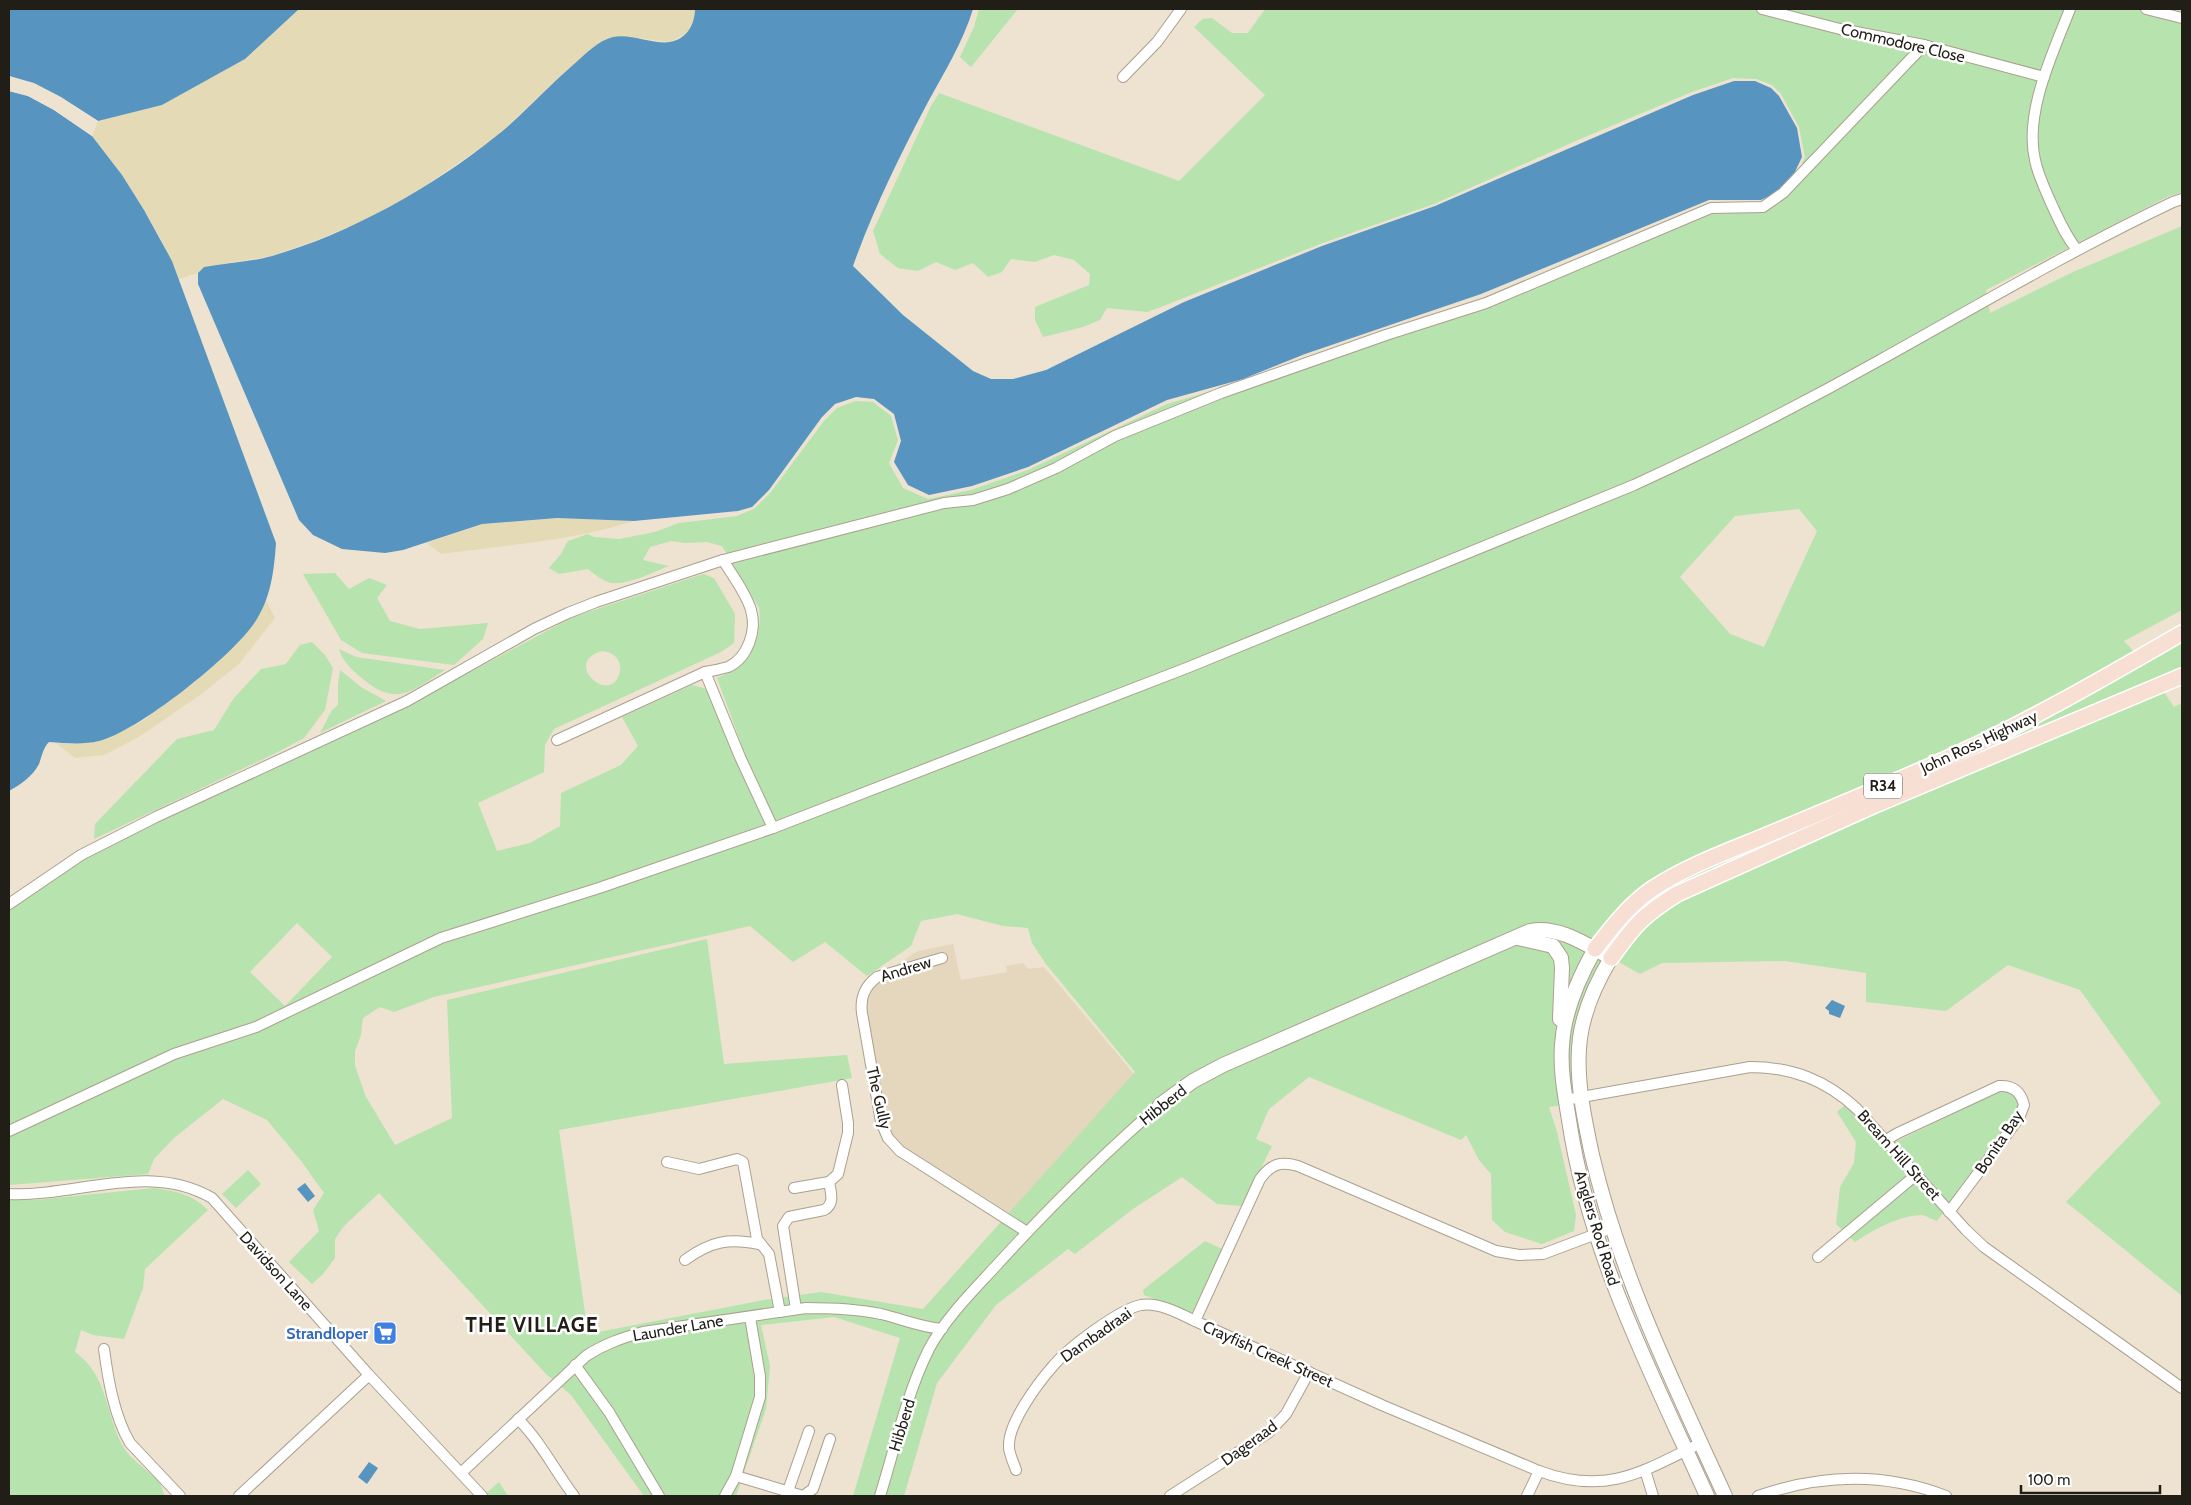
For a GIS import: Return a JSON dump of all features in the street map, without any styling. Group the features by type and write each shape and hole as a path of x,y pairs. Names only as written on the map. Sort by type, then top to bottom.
{"main road":[{"name":"John Ross Highway","path":"1595,949 1616,921 1652,890 1674,877 1728,851 1952,756 2033,717 2182,633"},
{"name":"John Ross Highway","path":"1611,958 1639,921 1651,910 1677,894 1875,805 2182,676"}],"street":[{"path":"1123,77 1157,42 1180,9"},
{"name":"Commodore Close","path":"1762,9 1924,46 2044,77"},
{"path":"2070,9 2044,77 2039,96 2033,142 2035,161 2044,188 2066,236 2077,250"},
{"path":"2146,9 2182,18"},
{"path":"9,904 81,856 156,817 407,701 534,629 596,602 722,560 944,503 973,500 1008,489 1056,468 1115,436 1221,393 1386,335 1486,303 1711,208 1763,207 1783,193 1924,46"},
{"path":"9,1131 174,1054 256,1027 440,938 599,888 773,828 1189,667 1634,485 1694,457 1878,361 2077,250 2139,218 2173,202 2182,200"},
{"path":"557,740 705,672 729,666 738,659 745,651 753,630 751,608 722,560"},
{"path":"705,672 740,757 773,828"},
{"name":"Hibberd","path":"880,1496 922,1364 942,1329 974,1289 1026,1232 1126,1134 1160,1105 1193,1081 1223,1065 1537,930 1551,930 1611,958"},
{"path":"1518,938 1554,946 1561,958 1559,1026 1562,1044"},
{"name":"Anglers Rod Road","path":"1595,949 1572,996 1562,1044 1565,1100 1574,1154 1595,1235 1631,1328 1707,1496"},
{"name":"Andrew","path":"870,982 884,973 942,958"},
{"name":"Anglers Rod Road","path":"1611,958 1590,997 1582,1024 1579,1052 1582,1098 1597,1176 1612,1228 1642,1312 1725,1496"},
{"name":"The Gully","path":"870,982 862,997 861,1005 881,1122 888,1138 900,1151 1026,1232"},
{"name":"Bream Hill Street","path":"1565,1100 1735,1069 1779,1068 1808,1076 1834,1090 1852,1104 1972,1236 2003,1262 2182,1388"},
{"path":"794,1188 829,1182 838,1174 848,1133 842,1086"},
{"name":"Bonita Bay","path":"1886,1140 1996,1087 2006,1086 2019,1092 2024,1105 2019,1118 1950,1212"},
{"path":"666,1162 699,1169 737,1159 743,1162 759,1244 769,1254 780,1312"},
{"name":"Crayfish Creek Street","path":"1612,1228 1543,1254 1519,1255 1496,1251 1306,1169 1282,1162 1269,1167 1260,1179 1195,1321 1384,1406 1539,1471 1565,1480 1592,1482 1619,1479 1644,1470 1701,1443"},
{"path":"1818,1258 1916,1175"},
{"name":"Davidson Lane","path":"9,1194 154,1180 184,1185 212,1198 369,1375 482,1496"},
{"path":"796,1309 783,1226 789,1217 829,1207 832,1202 829,1182"},
{"path":"685,1260 702,1250 730,1240 759,1244"},
{"name":"Dambadraai","path":"1016,1470 1008,1448 1014,1426 1042,1380 1067,1352 1124,1312 1140,1306 1150,1305 1167,1309 1195,1321"},
{"name":"Launder Lane","path":"461,1473 575,1365 600,1346 628,1336 643,1332 796,1309 831,1308 882,1314 924,1328 942,1329"},
{"path":"725,1496 736,1476 760,1397 760,1376 750,1317"},
{"path":"104,1348 118,1416 124,1432 130,1442 180,1496"},
{"path":"575,1365 605,1406 659,1496"},
{"name":"Dageraad","path":"1170,1496 1187,1492 1268,1433 1286,1414 1309,1372"},
{"path":"239,1496 369,1375"},
{"path":"518,1419 528,1428 557,1468 574,1496"},
{"path":"788,1491 809,1431"},
{"path":"736,1476 803,1496 813,1489 830,1439"},
{"path":"1644,1470 1653,1496"},
{"path":"1528,1496 1539,1471"},
{"path":"1758,1496 1797,1484 1860,1478 1903,1483 1946,1496"}],"shaded area":[{"path":"953,944 961,980 1007,972 1006,966 1023,963 1028,969 1044,967 1160,1105 1027,1232 888,1138 862,997 884,973 918,951"}],"green space":[{"path":"979,9 1018,9 971,67 960,57 974,27"},
{"path":"1265,9 2182,9 2182,192 2169,196 1986,290 1990,313 2073,272 2182,226 2182,610 2124,641 2144,663 2182,641 2182,668 2156,680 2174,707 2182,703 2182,1296 2066,1202 2161,1103 2080,990 2008,965 1946,1011 1866,1002 1866,973 1785,961 1662,963 1640,974 1617,961 1604,982 1587,1030 1583,1061 1589,1102 1549,1107 1557,1132 1576,1215 1574,1231 1542,1244 1505,1232 1492,1220 1491,1174 1479,1160 1466,1135 1461,1140 1309,1077 1269,1109 1256,1139 1272,1146 1242,1206 1217,1204 1182,1177 1133,1209 1075,1254 1068,1249 996,1305 937,1383 904,1496 853,1496 900,1338 834,1317 761,1325 770,1366 766,1409 736,1496 644,1496 571,1395 546,1374 379,1193 344,1226 335,1239 335,1258 323,1274 312,1284 289,1262 319,1231 313,1210 324,1193 302,1162 267,1120 223,1099 174,1138 154,1159 148,1174 9,1185 9,909 83,858 158,820 218,795 250,778 410,704 573,617 703,574 714,578 735,614 734,643 721,652 554,729 545,745 544,772 478,803 497,851 530,843 560,826 561,793 621,765 638,746 622,717 692,685 707,689 730,747 741,743 717,678 739,667 751,653 759,631 760,615 759,608 722,546 707,542 684,543 671,541 650,547 643,560 669,566 633,580 611,583 588,569 559,574 549,568 561,554 568,541 588,534 594,537 619,539 655,532 679,523 737,516 754,509 771,492 824,421 837,408 856,401 873,402 891,416 898,440 889,463 903,488 928,499 971,490 1028,470 1167,404 1245,381 1482,298 1709,203 1761,203 1780,200 1870,109 1914,58 1910,55 1852,113 1804,167 1802,163 1805,157 1799,127 1781,94 1772,85 1756,79 1733,78 1692,92 1578,140 1434,204 1320,244 1161,307 1147,312 1107,308 1100,320 1083,327 1043,337 1035,320 1035,307 1089,285 1090,274 1074,260 1054,255 1035,262 1011,259 1002,272 988,277 973,263 955,270 936,262 918,271 898,268 880,254 873,231 931,106 939,93 1179,181 1265,95 1194,27 1203,19 1212,18 1232,33 1248,33","holes":["1799,509 1817,531 1764,647 1730,634 1680,577 1735,516","602,651 616,657 620,663 620,671 615,681 608,685 600,684 593,679 587,672 586,664 590,657","957,914 1003,926 1028,928 1032,943 1046,964 1135,1072 923,1309 821,1292 764,1300 588,1334 559,1130 852,1078 847,1055 724,1064 707,939 447,1000 452,1118 395,1145 366,1097 355,1066 355,1051 361,1035 363,1018 380,1007 394,1012 434,997 750,926 793,962 825,942 867,976 911,946 921,921","297,923 332,957 285,1006 250,972"]},
{"path":"335,573 349,589 369,578 387,585 377,598 390,621 420,629 488,623 483,639 454,665 362,653 341,640 303,574"},
{"path":"312,642 325,655 333,668 325,710 304,738 94,839 95,824 177,739 214,730 234,698 261,669 286,664 300,645"},
{"path":"339,649 356,657 445,670 405,693 386,693 375,688 355,672 345,662"},
{"path":"340,670 361,687 386,701 320,733 332,710 338,705"},
{"path":"2000,1091 2009,1092 2015,1097 2018,1103 2018,1112 1937,1221 1922,1215 1896,1220 1855,1242 1836,1224 1840,1187 1854,1163 1856,1142 1837,1112 1845,1105 1885,1147"},
{"path":"248,1170 261,1184 236,1208 222,1194"},
{"path":"154,1188 183,1194 196,1200 208,1210 145,1269 143,1288 124,1339 93,1335 81,1330 75,1352 93,1371 99,1382 121,1443 134,1460 159,1482 165,1496 9,1496 9,1199 35,1200"},
{"path":"1205,1241 1222,1249 1192,1313 1144,1295 1143,1290"},
{"path":"499,1482 508,1496 483,1496"}],"sand":[{"path":"299,9 695,9 695,22 685,34 670,42 637,38 600,42 560,76 496,137 419,190 363,221 271,256 204,267 198,273 179,279 152,223 117,169 92,136 98,121 162,105 245,59"},
{"path":"557,518 634,521 562,538 441,554 427,543 482,524"},
{"path":"266,600 275,618 239,664 200,695 139,737 104,755 75,758 56,743 73,744 138,724 196,681 236,644 254,623"}],"water":[{"path":"9,9 299,9 245,59 162,105 98,121 44,89 9,76"},
{"path":"695,9 973,9 959,45 888,183 869,224 853,266 903,315 973,371 991,379 1013,379 1046,370 1184,302 1322,246 1435,206 1693,95 1734,81 1755,81 1771,88 1779,96 1797,128 1802,157 1793,176 1782,190 1761,200 1709,200 1481,294 1305,354 1243,379 1167,400 1028,467 972,486 929,495 908,485 894,462 901,441 894,414 874,399 856,397 835,404 822,417 769,490 752,507 738,511 634,521 557,518 482,524 403,550 385,553 342,549 313,535 299,520 198,284 198,273 204,267 264,258 301,247 360,222 389,207 445,174 471,156 515,120 587,52 597,45 607,39 620,36 657,42 676,40 689,30 695,15"},
{"path":"9,91 28,96 54,110 92,136 122,175 144,210 172,261 276,543 273,574 265,603 244,637 227,654 183,691 116,735 86,743 49,742 44,749 39,764 30,776 9,791"},
{"path":"1832,1000 1845,1006 1840,1018 1829,1014 1829,1011 1825,1008"},
{"path":"305,1183 315,1196 308,1202 297,1189"},
{"path":"369,1462 378,1468 367,1484 358,1477"}],"pier":[{"path":"9,76 34,83 61,97 98,121 97,124 59,99 33,85 9,78"},
{"path":"9,88 29,94 55,108 93,134 92,136 54,110 28,96 9,91"}],"place":[{"name":"Strandloper","path":"385,1333"}],"district":[{"name":"THE VILLAGE","path":"532,1324"}]}
